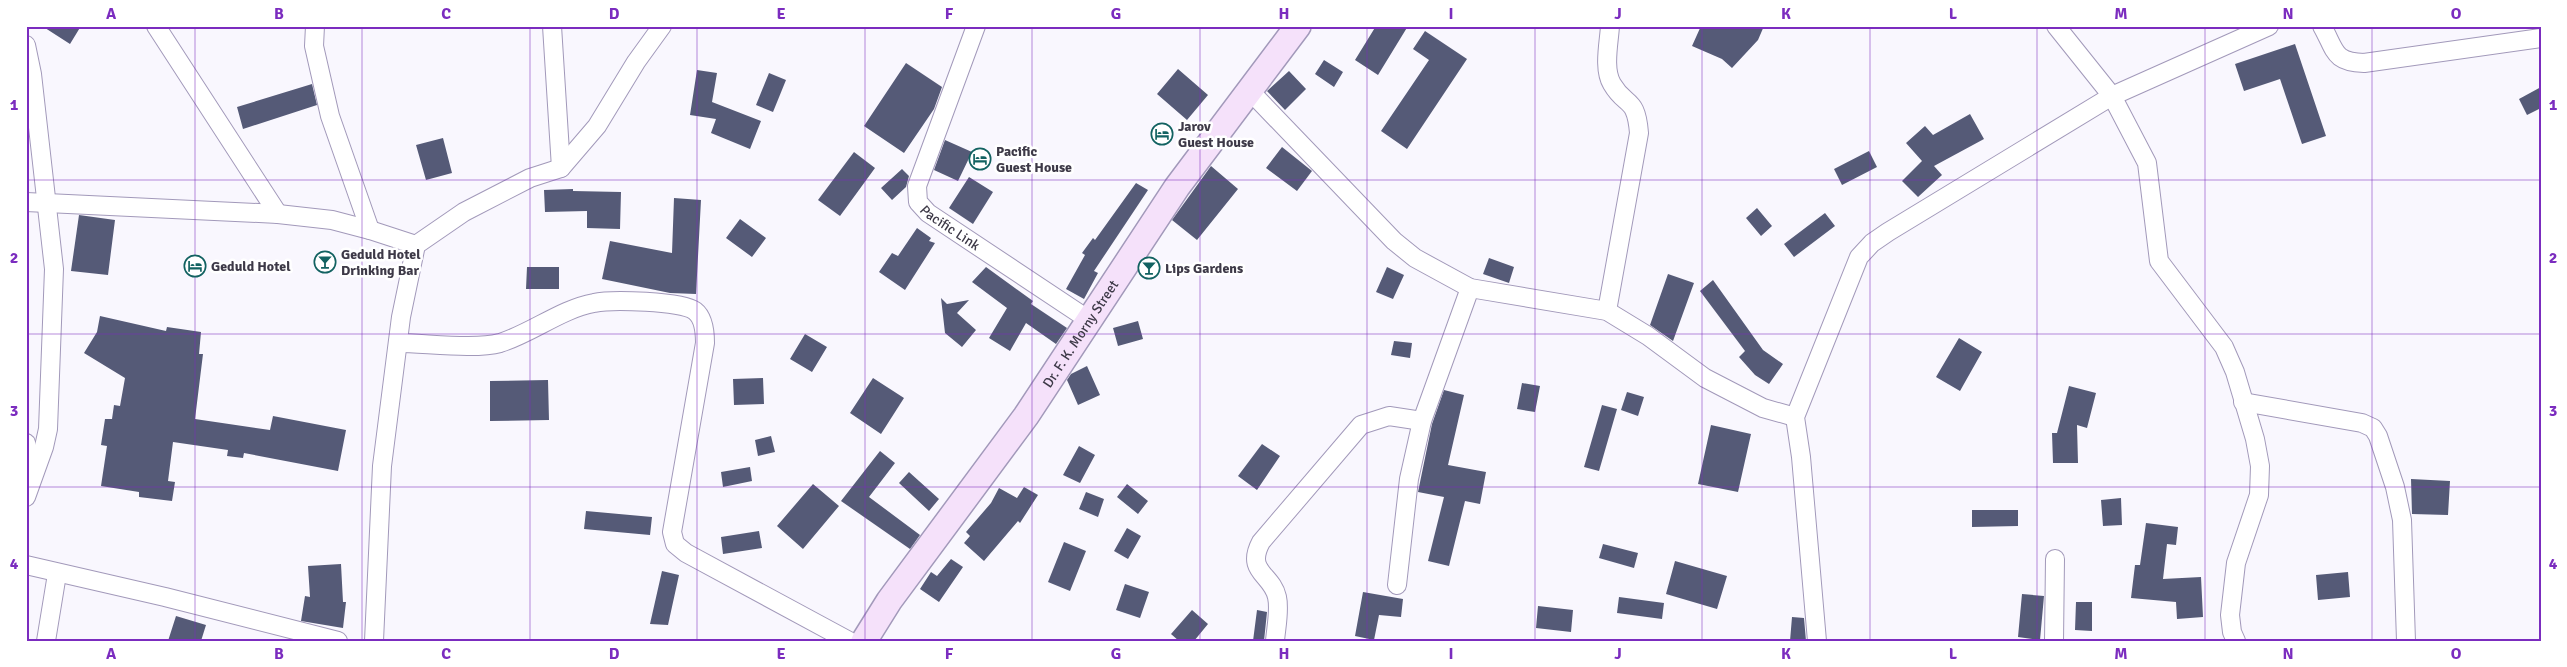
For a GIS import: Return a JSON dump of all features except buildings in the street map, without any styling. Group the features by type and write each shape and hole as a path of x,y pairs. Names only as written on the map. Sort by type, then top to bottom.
{"street":[{"path":"156,26 278,214"},
{"path":"315,26 314,46 330,116 370,230"},
{"path":"552,26 561,168"},
{"path":"374,641 382,466 408,275 416,245 464,212 530,178 561,168 597,126 636,62 662,26"},
{"name":"Pacific Link","path":"976,26 917,186 918,202 928,213 1089,320"},
{"name":"Dr. F. K. Morny Street","path":"864,641 889,601 1026,416 1177,187 1298,26"},
{"path":"1606,311 1639,133 1638,116 1634,106 1612,84 1608,74 1610,26"},
{"path":"2056,26 2112,96 2147,163 2156,250 2159,261 2224,347 2244,402 2260,466 2260,495 2236,563 2230,614 2232,632 2236,641"},
{"path":"1817,641 1801,457 1795,417 1859,257 1872,243 2112,96 2269,26"},
{"path":"2322,26 2339,58 2348,63 2364,63 2541,38"},
{"path":"26,46 32,74 54,269 49,372 50,408 44,447 26,497"},
{"path":"1249,90 1394,241 1415,258 1470,288 1606,311 1648,336 1705,378 1763,408 1795,417"},
{"path":"26,202 278,214 332,220 416,245"},
{"path":"1397,586 1409,479 1422,421 1470,288"},
{"path":"398,343 499,343 562,314 594,303 639,301 686,307 695,311 704,328 705,343 672,532 675,544 686,553 849,641"},
{"path":"2244,402 2362,424 2373,428 2378,436 2395,488 2402,520 2406,641"},
{"path":"1275,641 1277,598 1272,586 1259,570 1255,560 1261,542 1361,425 1389,416 1422,421"},
{"path":"26,443 34,473"},
{"path":"2054,641 2055,559"},
{"path":"26,566 165,597 338,641"},
{"path":"46,641 57,574"}],"place":[{"name":"Jarov Guest House","path":"1162,134"},
{"name":"Pacific Guest House","path":"980,159"},
{"name":"Geduld Hotel Drinking Bar","path":"325,262"},
{"name":"Geduld Hotel","path":"195,266"},
{"name":"Lips Gardens","path":"1149,268"}]}
